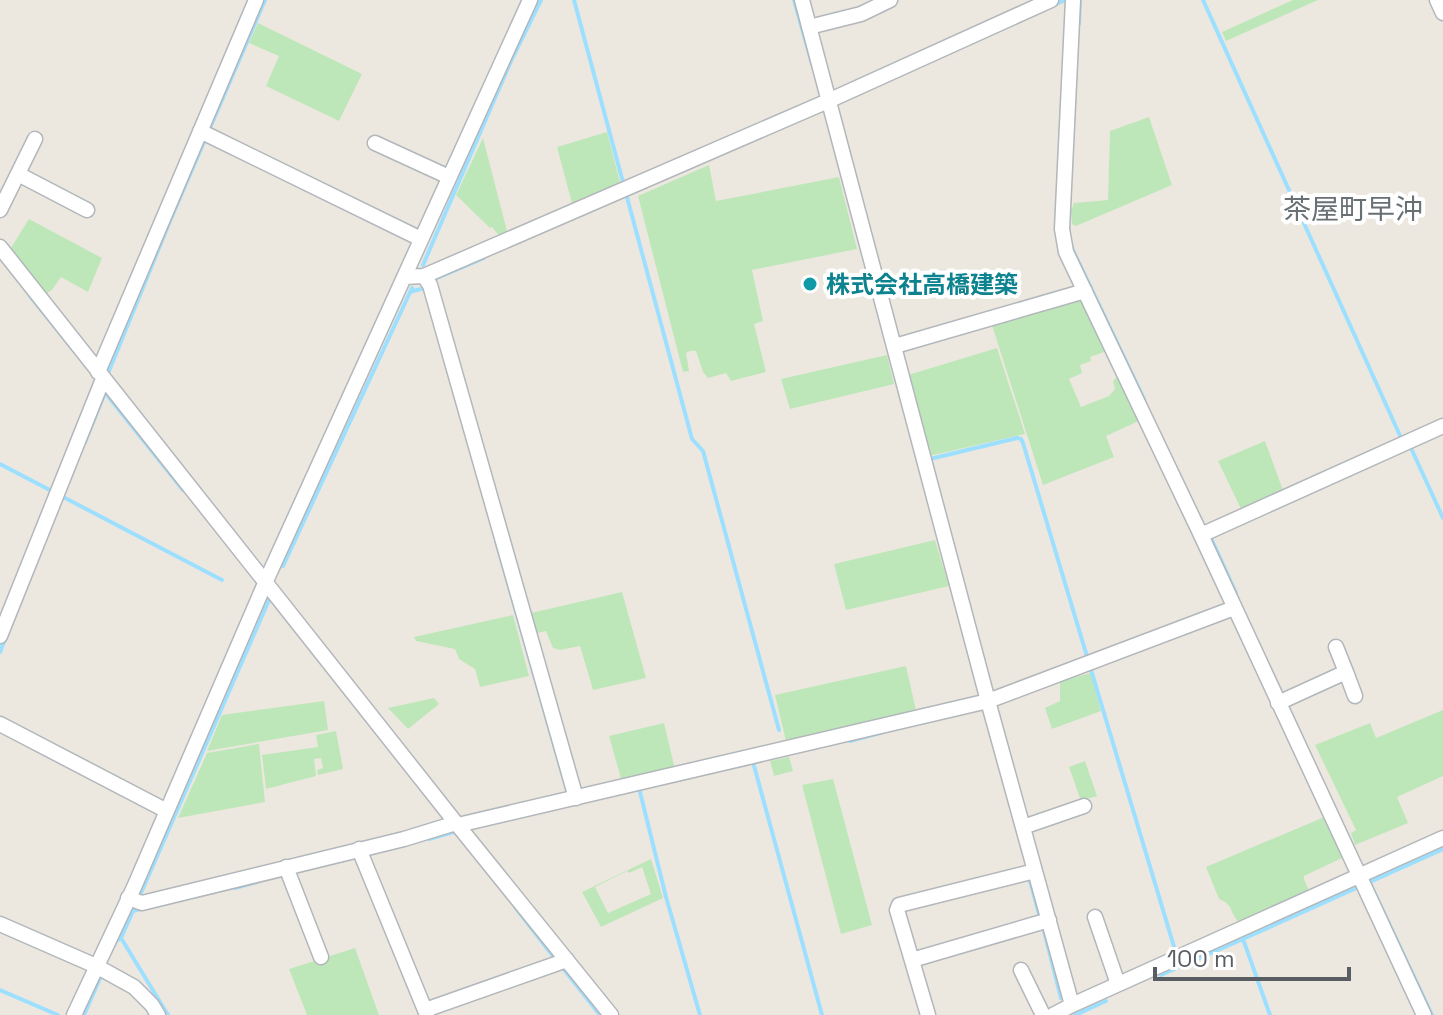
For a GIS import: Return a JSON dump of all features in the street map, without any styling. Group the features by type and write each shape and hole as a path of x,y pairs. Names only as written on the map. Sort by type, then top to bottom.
{"street":[{"path":"0,636 101,375 205,133 256,0"},
{"path":"74,1015 167,811 266,581 530,0"},
{"path":"802,0 895,346 985,702 1049,920 1062,1011 1118,984 1362,882 1443,838"},
{"path":"404,277 427,280 1051,0"},
{"path":"1073,0 1062,229 1066,252 1424,1015"},
{"path":"1437,0 1443,13"},
{"path":"809,27 861,14 884,1"},
{"path":"205,133 421,239"},
{"path":"0,210 35,139"},
{"path":"375,143 449,177"},
{"path":"18,174 87,210"},
{"path":"0,247 266,581 562,962 611,1015"},
{"path":"427,280 571,799"},
{"path":"895,346 1085,291"},
{"path":"1201,535 1443,426"},
{"path":"128,898 142,903 286,867 361,853 457,824 985,702 1234,608"},
{"path":"1336,647 1355,696"},
{"path":"1278,703 1346,672"},
{"path":"0,724 167,811"},
{"path":"1023,827 1084,806"},
{"path":"361,853 426,1013 562,962"},
{"path":"286,867 321,957"},
{"path":"928,1015 897,910 899,905 1035,871"},
{"path":"1095,917 1118,984"},
{"path":"912,960 1049,920"},
{"path":"0,924 96,966 134,987 158,1015"},
{"path":"1021,970 1043,1015"}],"green space":[{"path":"1293,0 1318,0 1226,41 1222,32"},
{"path":"258,23 362,74 339,121 266,86 279,56 249,43"},
{"path":"1149,117 1172,185 1076,226 1072,224 1074,203 1108,200 1110,131"},
{"path":"607,132 621,186 573,207 557,147"},
{"path":"483,138 508,235 501,238 456,195"},
{"path":"709,165 716,201 839,177 857,249 752,270 763,321 754,324 766,372 731,381 726,373 708,378 696,351 686,353 689,371 683,372 638,196"},
{"path":"29,219 102,258 88,292 61,277 44,295 9,251"},
{"path":"1082,295 1107,351 1090,357 1091,361 1080,365 1082,373 1069,379 1081,407 1109,396 1115,389 1113,381 1120,374 1141,420 1106,436 1114,457 1043,485 991,322"},
{"path":"997,348 1025,434 929,456 908,375"},
{"path":"887,355 894,384 790,409 781,379"},
{"path":"1265,441 1284,493 1242,511 1218,461"},
{"path":"935,540 949,586 846,610 834,564"},
{"path":"622,592 646,678 593,690 580,646 560,650 553,648 546,631 533,634 527,614"},
{"path":"513,615 529,676 480,687 475,669 459,659 455,649 416,641 414,637"},
{"path":"906,666 917,715 787,745 775,695"},
{"path":"1091,673 1101,711 1052,729 1045,708 1060,701 1060,681"},
{"path":"434,698 439,704 408,729 388,708"},
{"path":"324,701 328,730 207,751 222,715"},
{"path":"1443,710 1443,776 1397,797 1408,823 1355,845 1351,833 1356,830 1315,745 1370,723 1376,738"},
{"path":"664,723 675,769 622,782 609,736"},
{"path":"336,731 343,769 318,775 317,770 323,768 321,758 314,759 316,776 266,789 262,755 318,747 316,735"},
{"path":"259,744 265,802 178,818 207,753"},
{"path":"789,757 793,771 774,776 770,761"},
{"path":"1085,761 1097,796 1081,801 1069,767"},
{"path":"833,779 872,925 841,934 802,785"},
{"path":"1326,818 1344,857 1304,876 1309,891 1239,922 1227,904 1219,899 1206,867"},
{"path":"651,859 663,898 601,927 582,892","holes":["642,867 651,894 608,913 595,887"]},
{"path":"355,948 379,1015 307,1015 289,969"}],"waterway":[{"path":"109,371 265,0"},
{"path":"423,265 511,61 541,0"},
{"path":"574,0 692,439 703,451 779,730"},
{"path":"794,0 812,64"},
{"path":"1079,24 1080,0"},
{"path":"1203,0 1402,440"},
{"path":"1054,5 1063,1"},
{"path":"1070,244 1144,399"},
{"path":"430,281 484,258"},
{"path":"283,566 412,288"},
{"path":"410,292 425,290"},
{"path":"30,296 75,352"},
{"path":"85,442 104,395"},
{"path":"107,395 183,490"},
{"path":"930,459 1017,438 1023,443 1175,950"},
{"path":"1411,448 1443,518"},
{"path":"0,464 222,580"},
{"path":"1213,536 1211,538 1236,593"},
{"path":"496,541 568,794"},
{"path":"141,893 269,600"},
{"path":"0,652 5,639"},
{"path":"850,741 880,733"},
{"path":"753,762 822,1015"},
{"path":"639,788 700,1015"},
{"path":"429,839 457,831"},
{"path":"1243,939 1443,849"},
{"path":"1029,877 1040,918"},
{"path":"235,888 257,882"},
{"path":"1370,883 1432,1015"},
{"path":"515,907 556,960"},
{"path":"133,911 144,908"},
{"path":"114,945 121,938 133,911"},
{"path":"1043,927 1061,998"},
{"path":"121,938 168,1015"},
{"path":"1161,975 1243,939 1270,1015"},
{"path":"562,967 600,1015"},
{"path":"84,1015 101,976"},
{"path":"0,990 58,1015"},
{"path":"1075,1015 1106,1001"}],"place":[{"name":"株式会社高橋建築","path":"810,284"}],"district":[{"name":"茶屋町早沖","path":"1353,209"}]}
